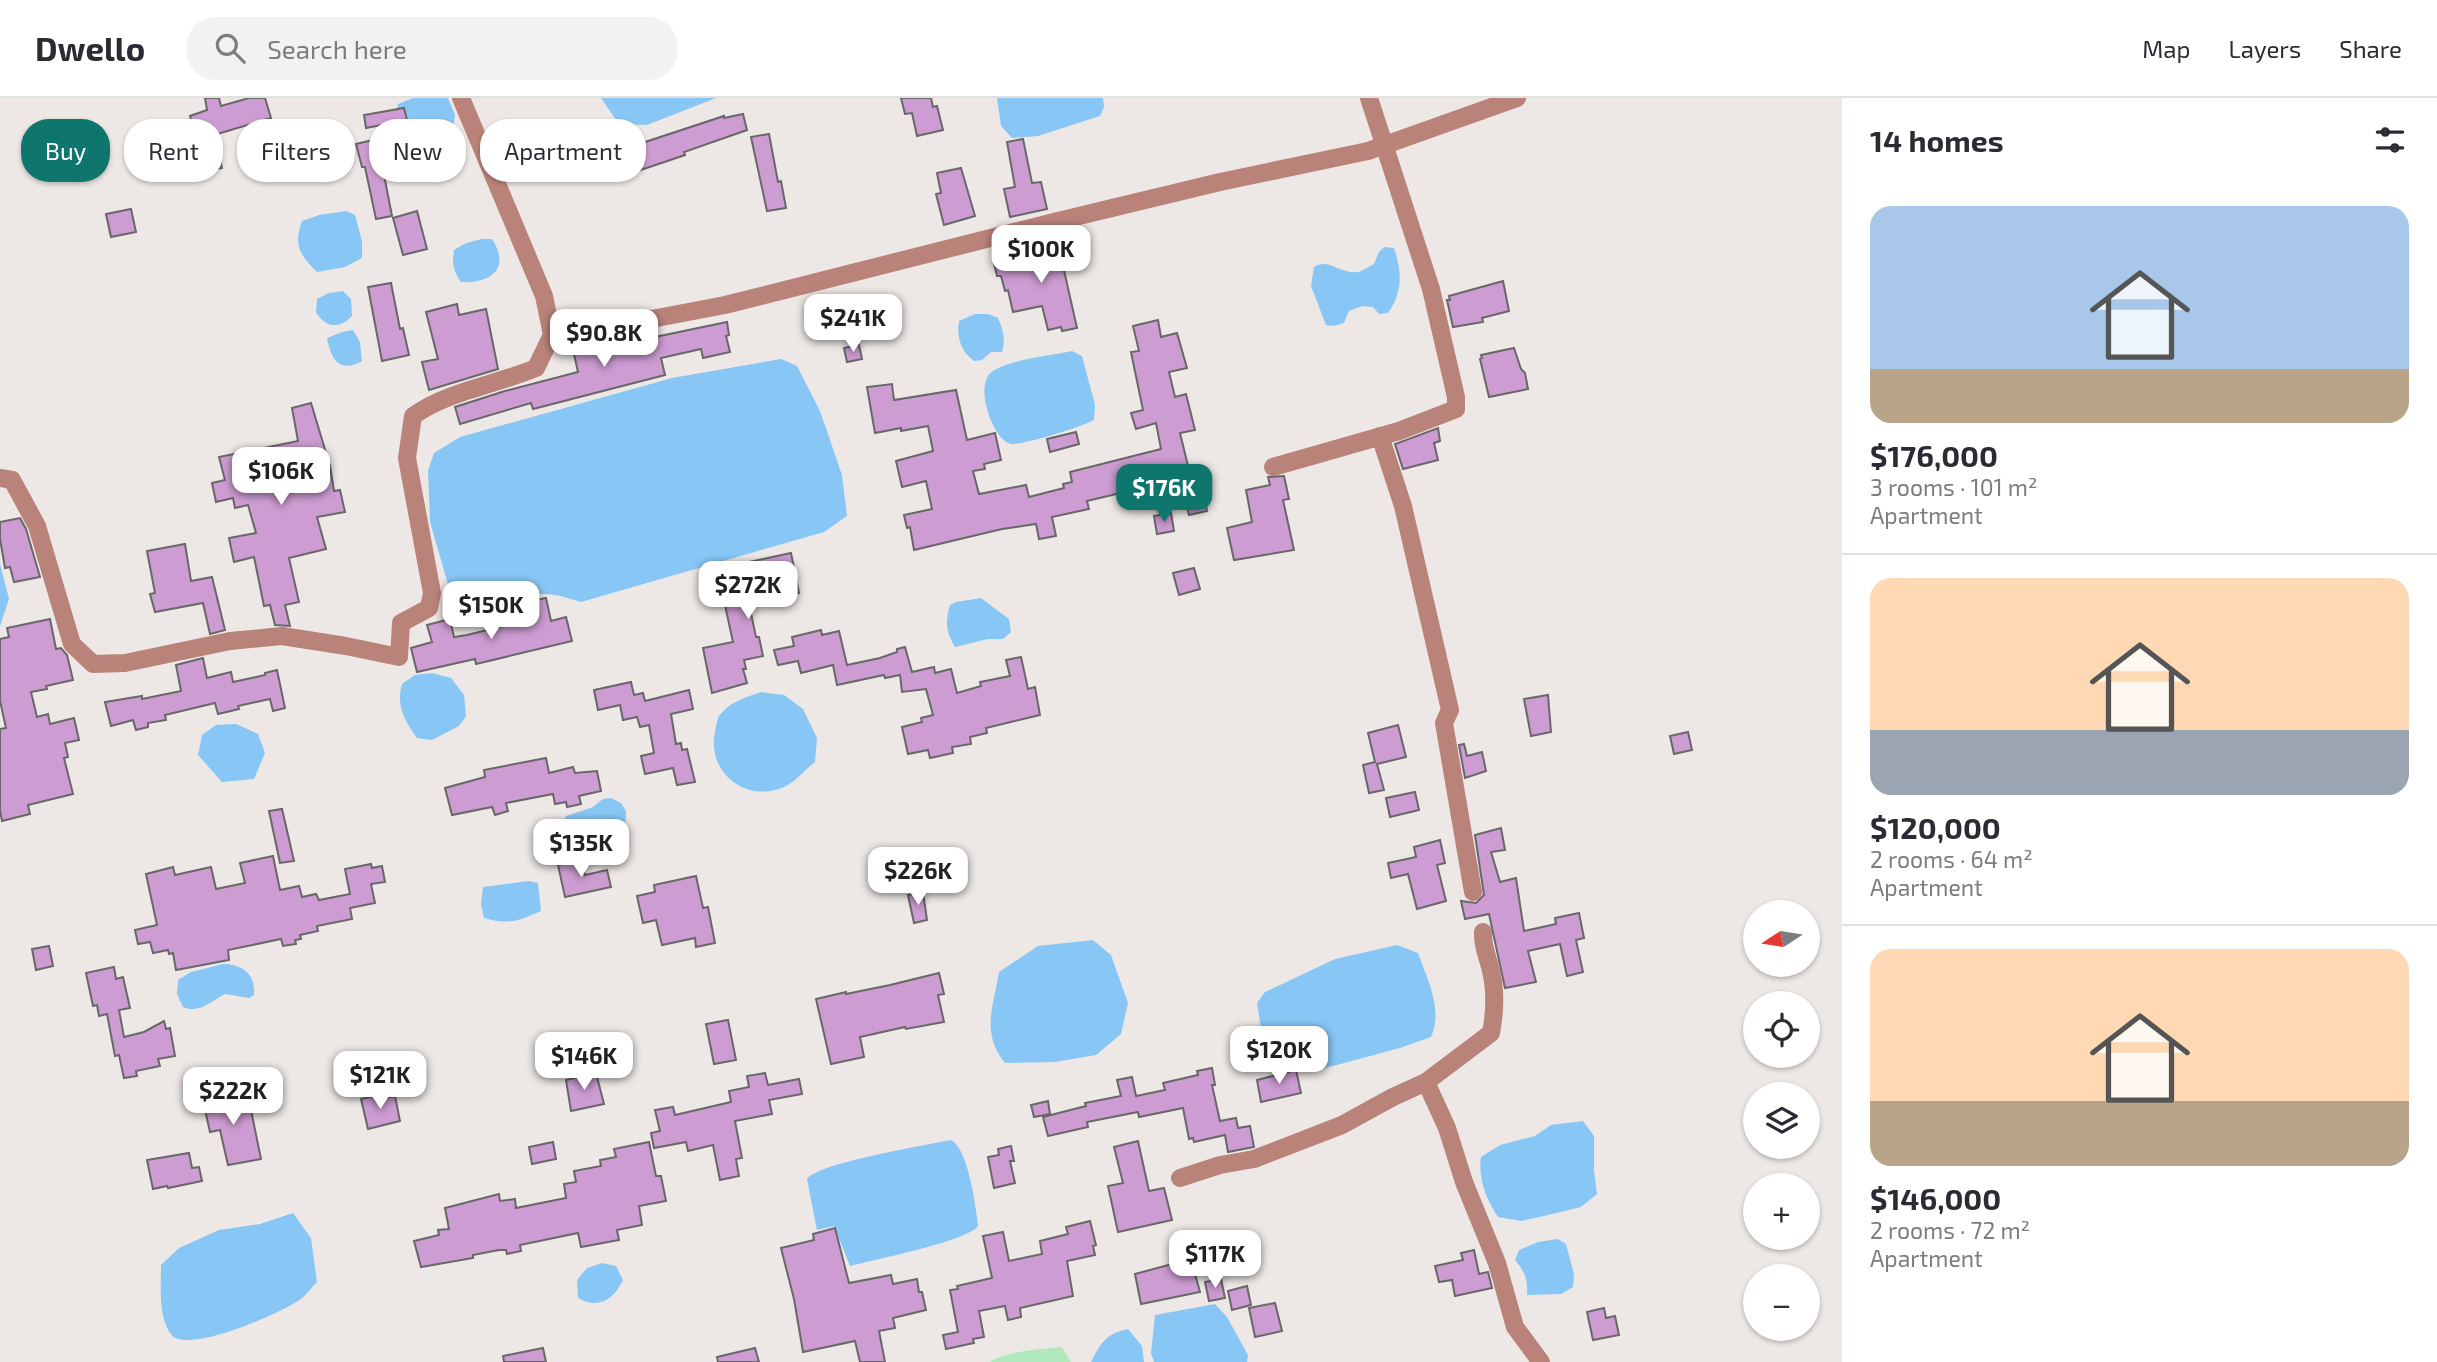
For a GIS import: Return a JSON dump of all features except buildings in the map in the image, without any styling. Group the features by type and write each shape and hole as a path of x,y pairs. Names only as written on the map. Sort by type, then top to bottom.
{"street":[{"path":"0,478 12,480 37,526 72,644 93,664 125,663 230,641 282,636 399,657 401,623 429,608 432,593 407,458 413,416 431,403 536,368 552,335 544,296 461,98"},
{"path":"1273,467 1380,436 1456,409 1456,397 1431,289 1369,98"},
{"path":"552,335 578,333 725,305 1071,218 1385,145 1517,98"},
{"path":"1380,436 1403,506 1450,710 1444,723 1473,892"},
{"path":"1180,1178 1254,1159 1342,1125 1426,1082 1491,1033 1495,1008 1492,972 1482,941 1483,932"},
{"path":"1426,1082 1447,1128 1464,1182 1497,1263 1515,1327 1541,1362"}],"green space":[{"path":"1062,1347 1071,1362 990,1362 1015,1353"}],"water":[{"path":"413,98 448,98 454,119 396,119 398,104"},
{"path":"601,98 716,98 647,125 646,119 616,119"},
{"path":"997,98 1103,98 1104,107 1100,116 1038,136 1012,138 1001,126"},
{"path":"346,211 355,215 362,241 362,258 345,267 317,272 306,260 298,244 302,221"},
{"path":"492,239 499,258 498,266 489,277 461,282 454,267 454,250 466,243"},
{"path":"1384,247 1394,248 1400,273 1399,289 1388,313 1379,314 1373,307 1362,306 1349,311 1344,323 1326,325 1311,286 1314,267 1325,264 1358,272 1374,264"},
{"path":"343,291 351,299 352,316 338,325 328,324 316,312 317,299 329,293"},
{"path":"975,314 988,314 998,318 1004,343 1002,352 991,352 982,360 974,361 963,348 958,327 959,321"},
{"path":"353,330 360,342 362,361 354,365 342,365 334,358 327,338"},
{"path":"1072,351 1082,356 1095,405 1094,420 1027,442 1011,444 1004,441 988,412 985,399 987,378 993,371 1010,364"},
{"path":"781,359 797,366 820,411 842,475 847,516 824,532 581,602 557,595 530,593 508,616 472,618 454,605 430,522 428,471 434,453 460,437 672,378"},
{"path":"0,564 9,599 0,626"},
{"path":"981,598 1009,619 1011,632 1003,639 988,639 955,647 947,627 950,605"},
{"path":"432,673 451,678 464,695 466,716 459,726 432,740 417,738 405,719 400,692 402,684 415,675"},
{"path":"761,692 784,695 803,709 817,738 815,762 786,786 772,791 744,788 733,782 723,772 714,747 717,722 723,711 738,701"},
{"path":"236,724 258,734 265,753 254,779 222,782 198,755 202,735 216,725"},
{"path":"611,798 621,803 626,811 625,830 617,841 580,844 566,838 562,827 566,816"},
{"path":"529,881 538,883 541,911 513,921 484,918 481,904 483,887"},
{"path":"1093,940 1111,955 1128,1003 1121,1034 1096,1055 1055,1062 1005,1063 993,1041 991,1031 999,972 1038,946"},
{"path":"1397,945 1418,953 1426,974 1435,1006 1431,1037 1318,1070 1274,1058 1264,1039 1257,1003 1265,992 1335,959"},
{"path":"223,964 242,968 250,976 254,995 249,998 225,994 200,1008 183,1007 177,994 178,980 191,972"},
{"path":"1583,1121 1594,1136 1597,1194 1581,1207 1544,1216 1521,1221 1498,1217 1484,1188 1481,1157 1500,1145 1535,1136 1551,1125"},
{"path":"951,1140 957,1145 966,1166 978,1226 971,1232 939,1244 850,1266 834,1226 817,1230 807,1179 815,1173 851,1161"},
{"path":"293,1213 311,1238 317,1282 304,1297 253,1323 212,1337 179,1339 170,1333 162,1309 161,1265 179,1248 219,1230 260,1224"},
{"path":"1558,1239 1566,1244 1574,1274 1573,1287 1561,1294 1527,1295 1525,1276 1515,1260 1519,1250 1538,1242"},
{"path":"602,1263 616,1266 623,1280 615,1293 599,1303 578,1298 577,1280 587,1268"},
{"path":"1215,1304 1227,1317 1248,1355 1247,1362 1154,1362 1151,1353 1155,1315"},
{"path":"1128,1329 1142,1346 1144,1362 1091,1362 1105,1340 1114,1333"}]}
